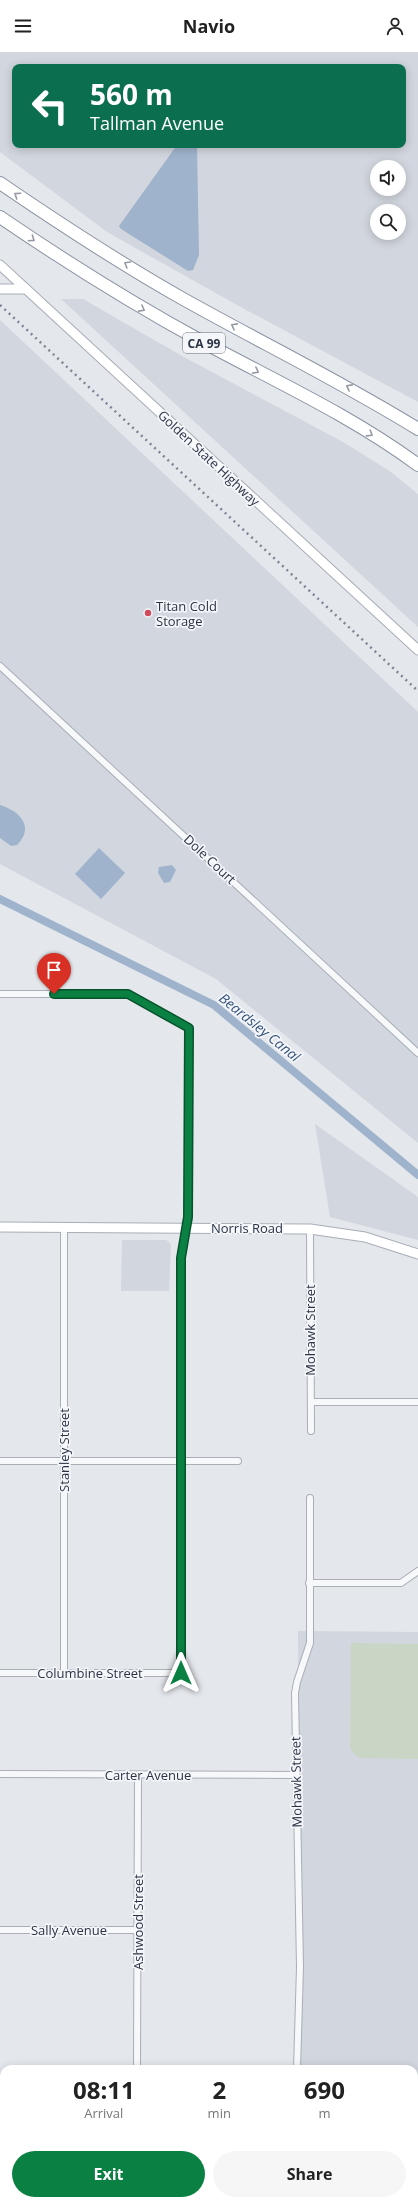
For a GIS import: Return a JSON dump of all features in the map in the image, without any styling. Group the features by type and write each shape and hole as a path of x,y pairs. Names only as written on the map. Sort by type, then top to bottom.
{"highway":[{"name":"CA 99","path":"0,183 64,226 184,299 365,396 418,429"},
{"name":"CA 99","path":"0,217 121,297 324,407 416,464"}],"street":[{"name":"Golden State Highway","path":"0,265 418,650"},
{"path":"0,289 26,289"},
{"name":"Dole Court","path":"0,666 418,1053"},
{"path":"0,994 128,994 189,1028 188,1228 181,1258 181,1461"},
{"name":"Norris Road","path":"0,1227 310,1229 365,1237 418,1254"},
{"name":"Stanley Street","path":"64,1228 64,1673"},
{"name":"Mohawk Street","path":"310,1229 310,1431"},
{"path":"310,1402 418,1402"},
{"path":"0,1461 238,1461"},
{"name":"Columbine Street","path":"0,1673 181,1673 181,1461"},
{"name":"Mohawk Street","path":"297,2065 300,1967 295,1692 310,1643 310,1498"},
{"path":"309,1583 401,1583 418,1571"},
{"name":"Carter Avenue","path":"0,1774 296,1775"},
{"name":"Ashwood Street","path":"138,1775 138,2065"},
{"name":"Sally Avenue","path":"0,1930 138,1930"}],"shaded area":[{"path":"0,52 418,52 418,402 237,305 107,232 0,152"},
{"path":"61,299 83,299 182,356 343,442 391,472 418,494 418,627"},
{"path":"0,320 418,712 418,1143 216,979 0,864"},
{"path":"315,1124 418,1197 418,1240 330,1217"},
{"path":"122,1240 166,1240 169,1242 171,1245 169,1291 121,1291"},
{"path":"298,1631 418,1632 418,2065 301,2065"}],"green space":[{"path":"351,1643 418,1644 418,1759 363,1758 356,1756 352,1751 350,1747"}],"water":[{"path":"175,148 197,148 199,255 193,270 188,271 121,229 119,226"},
{"path":"0,805 14,811 23,820 25,832 17,845 11,846 0,838"},
{"path":"99,848 125,873 101,899 75,874"},
{"path":"172,865 176,870 170,882 164,883 158,873 159,867"}],"waterway":[{"name":"Beardsley Canal","path":"0,899 214,1005 418,1175"}],"railway":[{"path":"0,305 418,691"}],"place":[{"name":"Titan Cold Storage","path":"148,613"}],"route":[{"path":"54,994 128,994 189,1028 188,1228 181,1258 181,1673"}]}
